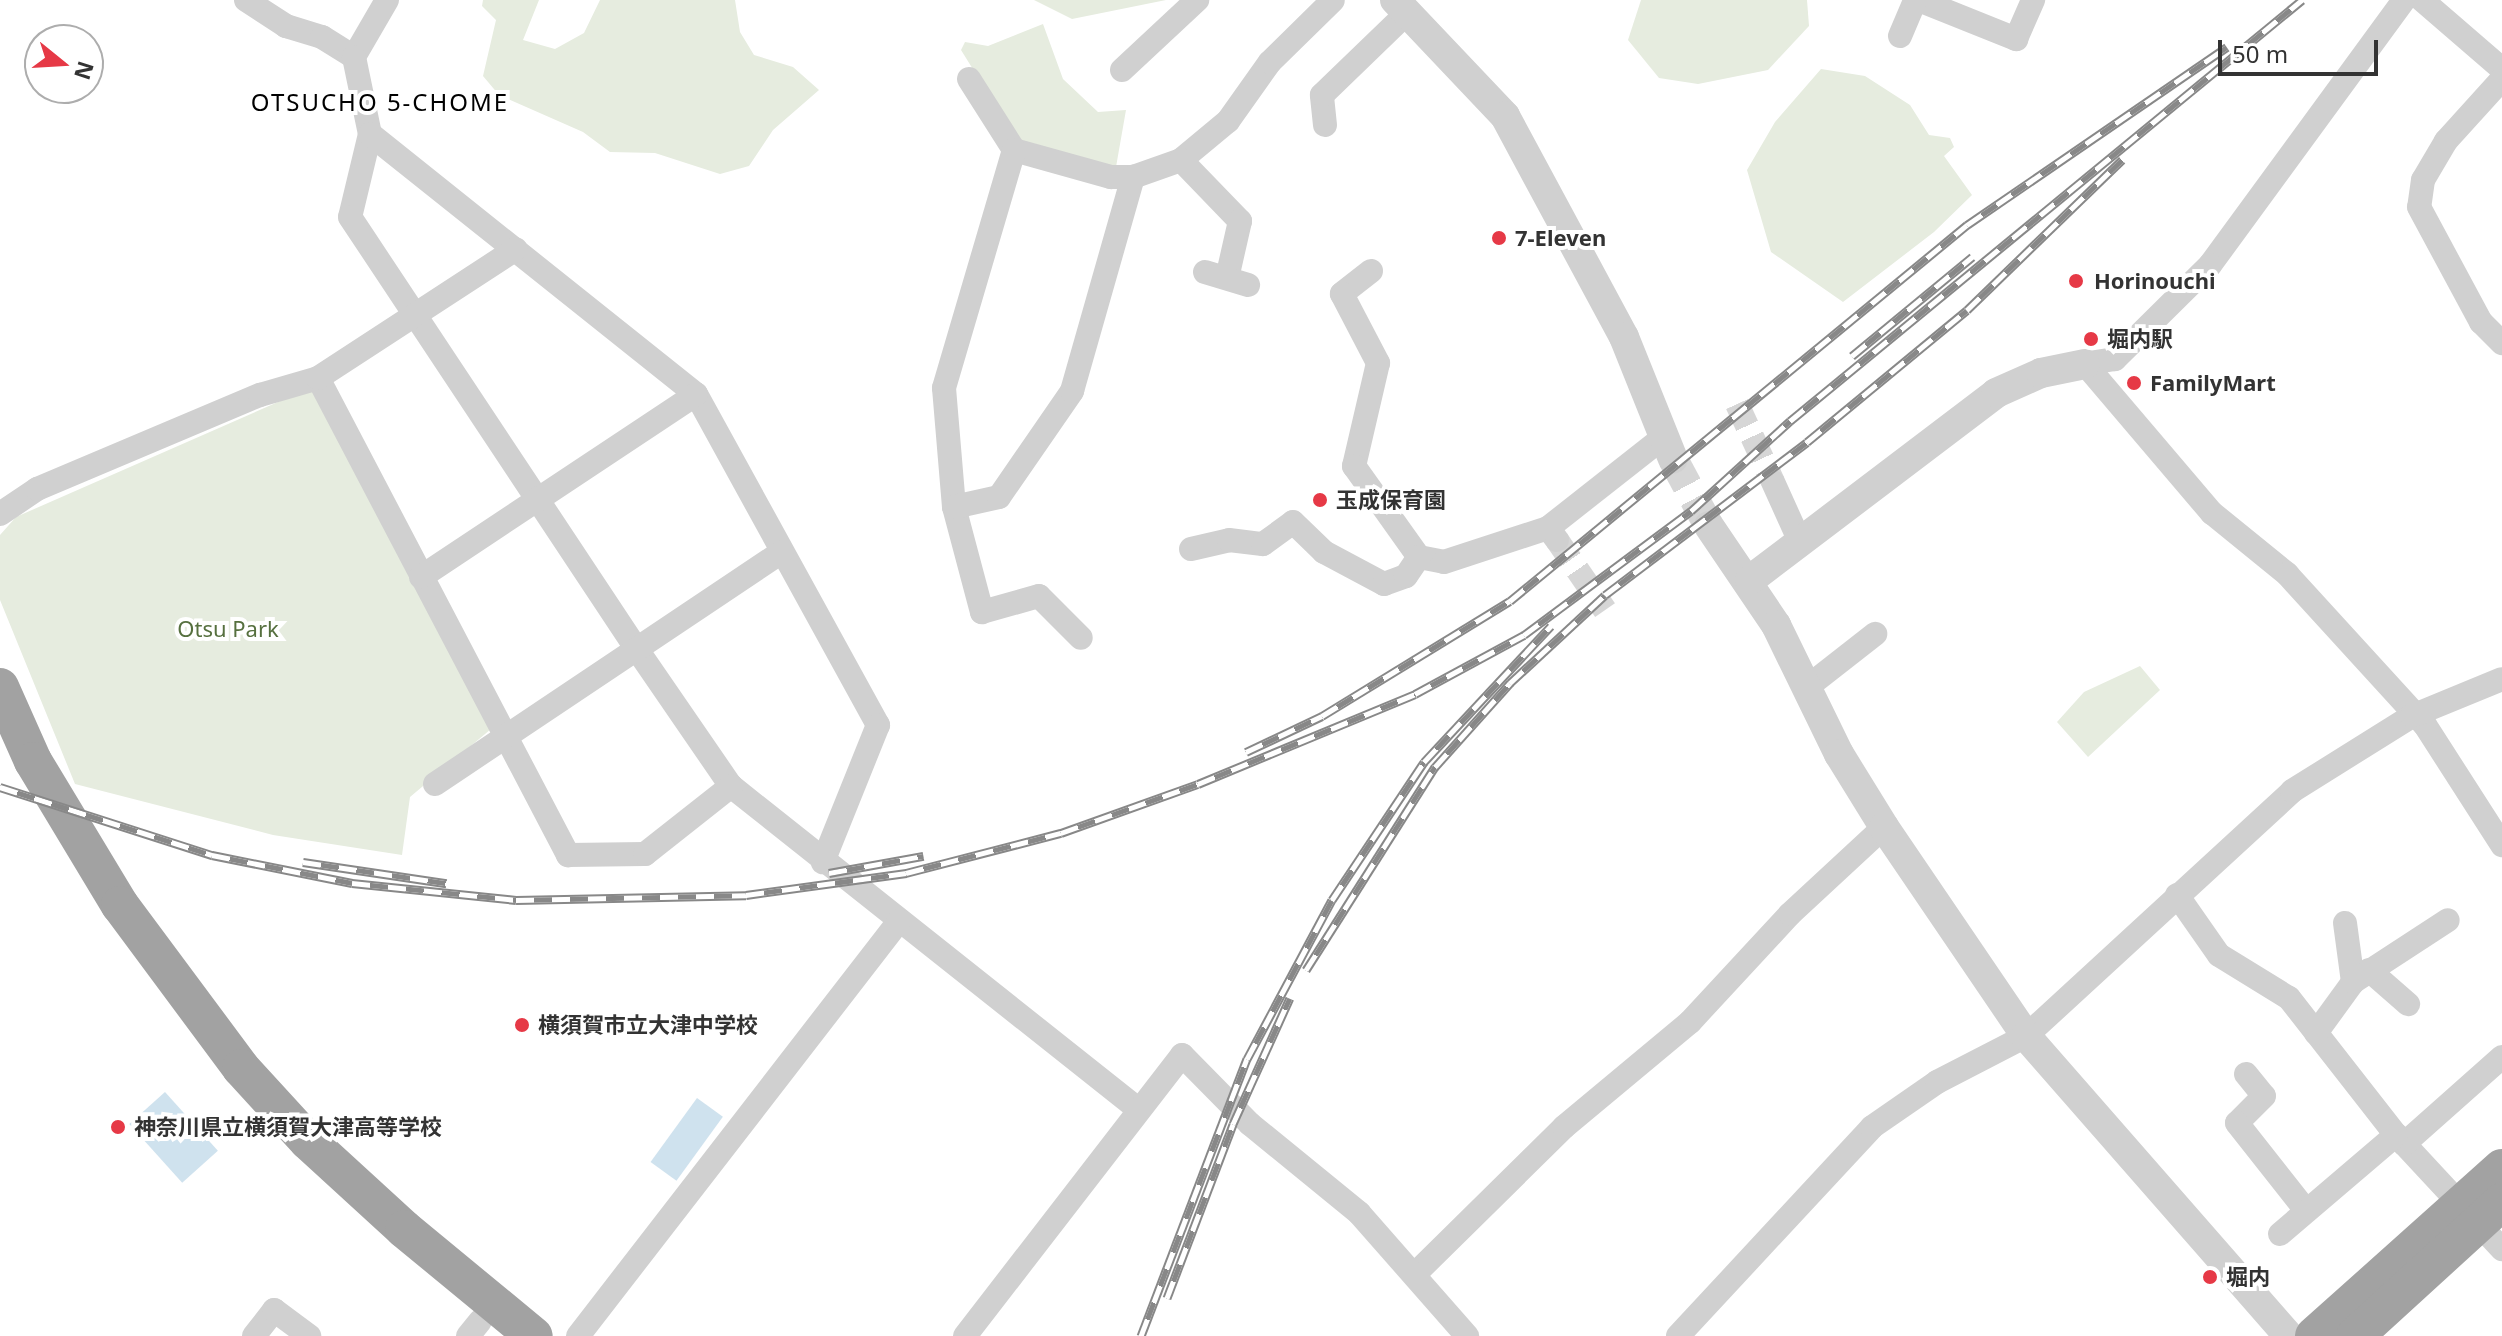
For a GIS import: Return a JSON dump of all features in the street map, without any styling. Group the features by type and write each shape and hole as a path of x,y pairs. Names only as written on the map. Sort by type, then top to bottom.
{"highway":[{"path":"0,687 33,761 120,905 241,1068 308,1141 404,1229 534,1336"},
{"path":"0,745 99,915 223,1083 348,1211 482,1331"},
{"path":"2355,1336 2486,1219 2502,1168"},
{"path":"2314,1336 2486,1219"}],"street":[{"path":"246,0 286,26 322,37 354,57"},
{"path":"387,0 354,57 370,134 350,217 636,648 731,786 1139,1110"},
{"path":"1122,70 1197,0"},
{"path":"969,79 1014,150 1111,177 1133,177 1181,160 1228,121 1270,62 1333,0"},
{"path":"1900,36 1917,0 2016,39 2033,0"},
{"path":"1750,580 1996,393 2041,373 2115,359 2210,265 2404,0"},
{"path":"2422,0 2502,69"},
{"path":"1325,125 1322,95 1402,6 1505,116 1624,337 1670,447 1552,534 1444,562 1419,557 1354,466 1378,363 1342,294 1371,271"},
{"path":"2502,79 2446,141 2423,180 2419,207 2481,322 2502,343"},
{"path":"370,134 696,394 878,725 823,862"},
{"path":"1014,150 944,388 954,507 982,612 1039,596 1081,638"},
{"path":"1181,160 1240,221 1227,278"},
{"path":"954,507 999,497 1072,391 1133,177"},
{"path":"0,514 51,483 260,395 318,378 516,249"},
{"path":"2085,364 2212,513 2287,574 2412,716 2425,725 2502,845"},
{"path":"318,378 559,841 574,858 645,854 731,786"},
{"path":"421,577 696,394"},
{"path":"1773,482 1801,544"},
{"path":"1191,549 1229,540 1263,544 1293,522 1324,552 1384,584 1406,576 1419,557"},
{"path":"1709,526 1750,580 1884,827 2026,1036 2289,1336"},
{"path":"435,784 782,552"},
{"path":"1806,688 1875,634"},
{"path":"1678,1336 1872,1127 1937,1082 2026,1036 2292,791 2412,716 2502,679"},
{"path":"1416,1273 1564,1127 1690,1022 1790,914 1884,827"},
{"path":"2177,895 2219,955 2289,998 2400,1139 2486,1219"},
{"path":"2316,1033 2361,976 2448,920"},
{"path":"578,1336 899,921"},
{"path":"2345,923 2361,976 2408,1004"},
{"path":"965,1336 1182,1055 1250,1124 1359,1213 1416,1273 1467,1336"},
{"path":"2280,1234 2305,1209 2400,1139 2502,1057"},
{"path":"2246,1074 2264,1096 2237,1123 2305,1209"},
{"path":"254,1336 274,1310 309,1336"}],"green space":[{"path":"483,0 539,0 523,40 555,49 584,33 600,0 735,0 740,32 754,55 793,67 819,90 773,130 749,166 720,174 655,153 610,152 583,132 499,95 483,76 496,20 482,6"},
{"path":"1034,0 1166,0 1072,19"},
{"path":"1641,0 1807,0 1809,26 1768,70 1698,84 1659,78 1628,40"},
{"path":"1043,24 1063,79 1098,112 1126,110 1116,167 1017,140 961,50 965,42 988,46"},
{"path":"1821,69 1865,76 1910,105 1929,135 1950,138 1954,147 1944,156 1972,195 1934,232 1843,302 1771,252 1747,170 1775,122"},
{"name":"Otsu Park","path":"319,384 491,729 410,797 402,855 273,835 75,784 0,600 0,535 16,517"},
{"path":"2140,666 2160,690 2088,757 2057,722 2084,692"}],"water":[{"path":"165,1092 218,1151 182,1183 129,1124"},
{"path":"697,1098 723,1117 676,1181 651,1162"}],"tunnel":[{"path":"1737,404 1773,482"},
{"path":"1673,459 1709,526"},
{"path":"1557,540 1605,610"}],"railway":[{"path":"0,787 212,855 352,883 516,900 746,895 906,873 1061,833 1198,784 1415,694 1524,635 1691,511 1790,421 2302,0"},
{"path":"1246,752 1322,716 1510,601 1967,225 2227,47"},
{"path":"1306,970 1435,767 1510,683 1605,595 1807,442 1967,310 2122,160"},
{"path":"1852,356 1972,257"},
{"path":"1141,1336 1247,1059 1332,900 1424,762 1551,626"},
{"path":"829,873 923,856"},
{"path":"303,862 446,883"},
{"path":"1167,1298 1233,1124 1290,998"}],"place":[{"name":"7-Eleven","path":"1499,238"},
{"name":"Horinouchi","path":"2076,281"},
{"name":"堀内駅","path":"2091,339"},
{"name":"FamilyMart","path":"2134,383"},
{"name":"玉成保育園","path":"1320,500"},
{"name":"横須賀市立大津中学校","path":"522,1025"},
{"name":"神奈川県立横須賀大津高等学校","path":"118,1127"},
{"name":"堀内","path":"2210,1277"}],"district":[{"name":"OTSUCHO 5-CHOME","path":"380,102"}]}
